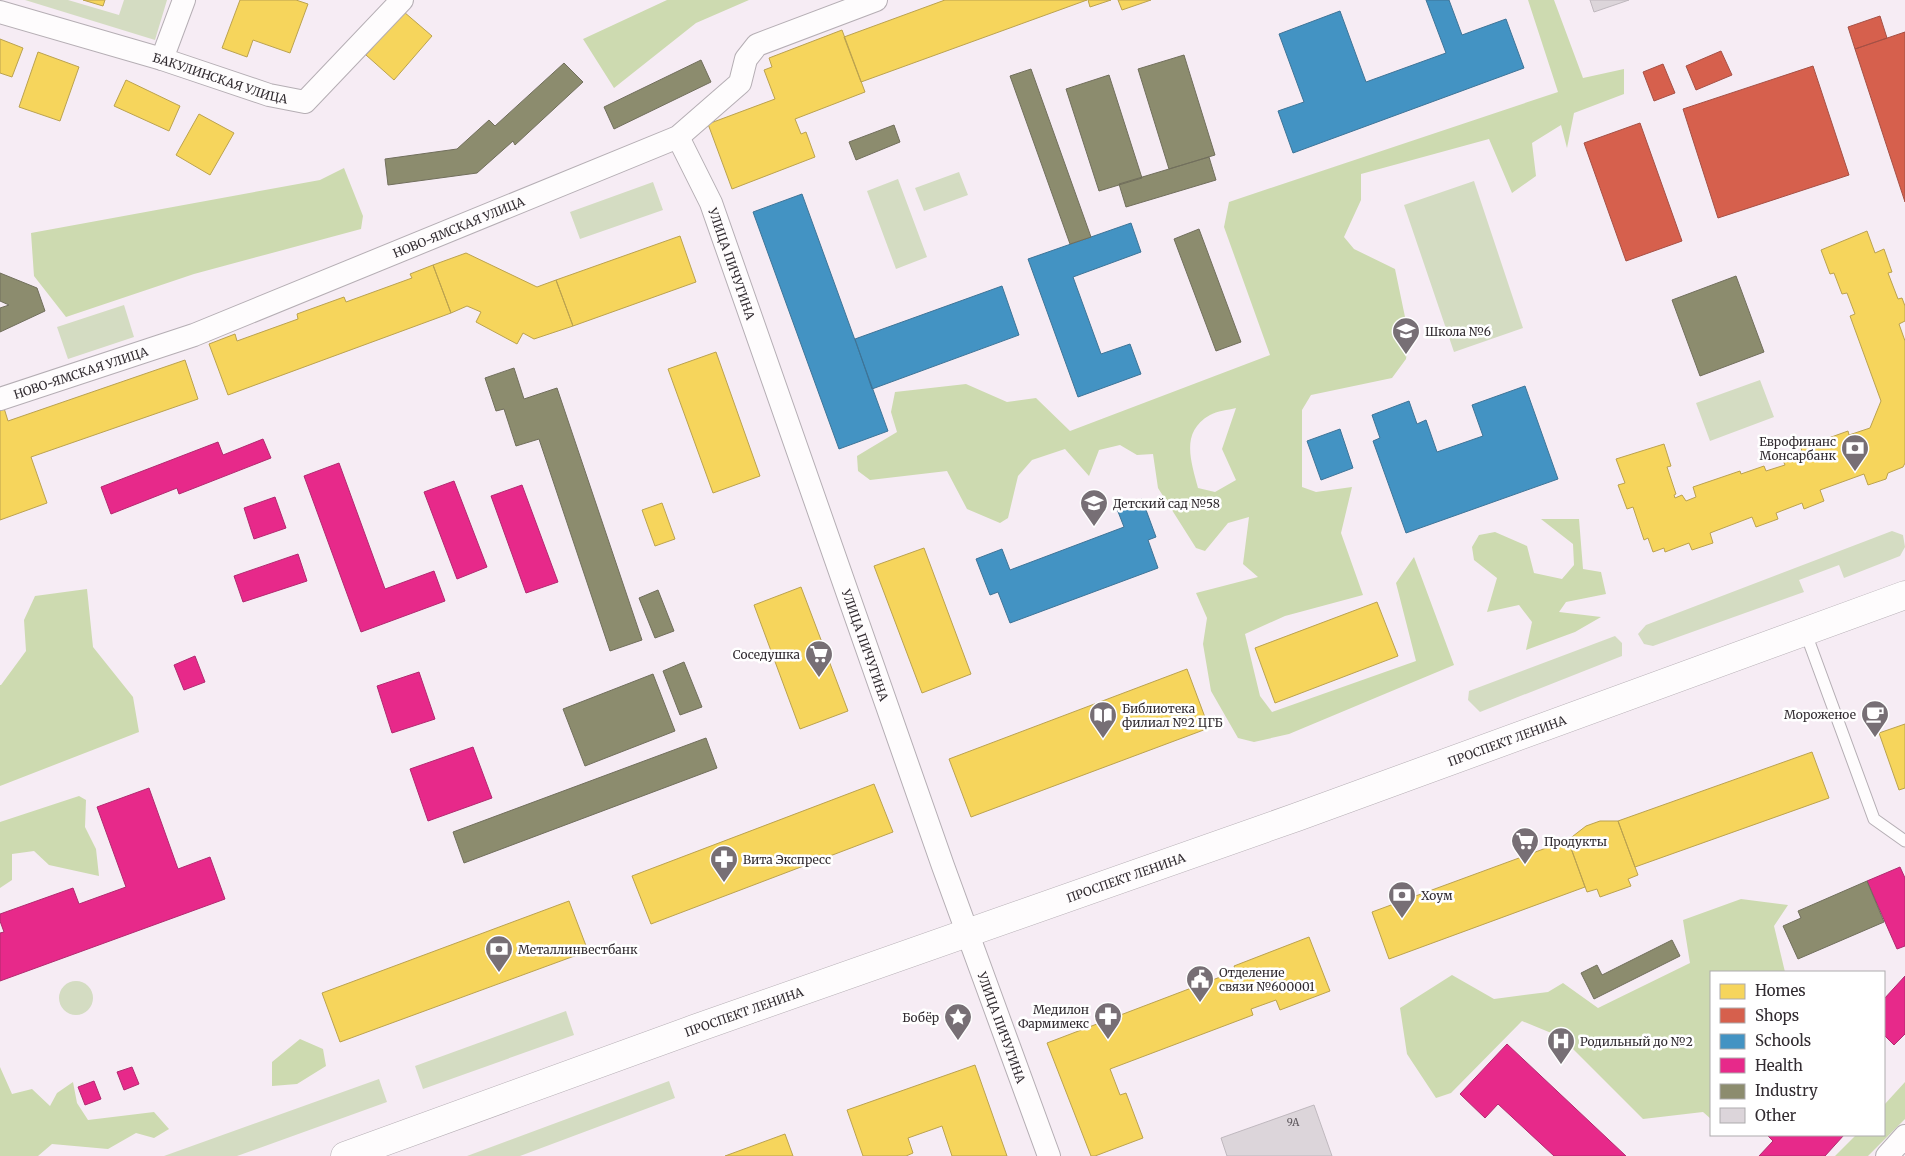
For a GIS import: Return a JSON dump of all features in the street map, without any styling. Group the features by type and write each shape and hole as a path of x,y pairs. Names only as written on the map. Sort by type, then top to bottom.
{"main road":[{"name":"ПРОСПЕКТ ЛЕНИНА","path":"345,1156 702,1026 1296,817 1905,596"}],"street":[{"path":"162,59 184,0"},
{"name":"БАКУЛИНСКАЯ УЛИЦА","path":"0,12 162,59 269,95 305,102 402,0"},
{"name":"НОВО-ЯМСКАЯ УЛИЦА","path":"0,399 194,335 678,137 740,83 746,59 757,45 876,0"},
{"name":"УЛИЦА ПИЧУГИНА","path":"678,137 711,203 967,932 1049,1156"},
{"path":"1887,1156 1905,1136"}],"lane":[{"path":"1805,631 1874,819 1905,841"}],"green space":[{"path":"25,0 68,0 119,15 124,0 167,0 155,40"},
{"path":"667,0 749,0 696,23 614,88 583,39"},
{"path":"1528,0 1554,0 1583,78 1624,69 1624,94 1574,113 1567,148 1561,125 1532,143 1536,176 1512,193 1489,139 1361,174 1361,200 1344,237 1354,249 1395,269 1409,336 1406,359 1392,378 1311,395 1302,410 1302,487 1316,492 1352,487 1341,533 1363,595 1285,616 1245,634 1260,696 1272,712 1416,661 1396,583 1414,557 1454,665 1289,734 1254,742 1238,738 1211,691 1203,644 1207,618 1196,593 1258,577 1243,564 1249,517 1228,523 1205,551 1196,548 1158,488 1153,454 1137,455 1120,445 1099,450 1089,476 1065,449 1032,460 1018,476 1008,518 1000,523 967,509 947,471 870,480 858,471 857,456 897,432 891,412 895,392 966,384 1007,402 1036,398 1070,431 1270,355 1224,227 1229,202 1558,92","holes":["1236,408 1222,449 1236,480 1215,492 1198,488 1190,448 1194,430 1210,415"]},
{"path":"344,168 363,216 361,229 194,274 66,317 34,276 31,233 320,180"},
{"path":"959,172 968,195 924,211 915,188"},
{"path":"898,179 927,257 896,269 867,191"},
{"path":"1474,181 1523,328 1454,352 1404,205"},
{"path":"653,182 663,210 580,239 570,212"},
{"path":"124,305 134,337 68,359 57,327"},
{"path":"1760,380 1774,417 1710,441 1696,403"},
{"path":"1541,519 1579,519 1583,569 1601,572 1606,594 1566,602 1559,612 1601,617 1575,632 1526,650 1532,622 1519,605 1487,612 1497,578 1474,560 1472,547 1479,535 1495,532 1527,546 1534,573 1562,579 1574,565 1573,544"},
{"path":"1892,531 1903,535 1905,547 1900,556 1844,578 1839,565 1799,580 1804,592 1653,646 1644,644 1638,634 1646,625"},
{"path":"87,589 93,647 133,697 139,732 0,786 0,685 26,651 24,620 35,596"},
{"path":"1615,636 1622,643 1622,656 1480,712 1468,700 1469,691"},
{"path":"79,796 86,800 85,827 96,849 99,876 49,865 34,851 12,854 12,880 0,888 0,822"},
{"path":"1741,899 1788,905 1774,926 1785,971 1710,971 1710,1118 1703,1112 1643,1119 1561,1037 1522,1021 1451,1093 1436,1098 1407,1054 1400,1008 1452,975 1494,999 1548,992 1563,983 1598,1008 1690,963 1683,920"},
{"path":"76,981 83,982 88,986 92,991 92,1005 88,1010 83,1014 76,1015 69,1014 64,1010 60,1005 59,998 60,991 64,986 69,982"},
{"path":"566,1011 574,1035 423,1089 415,1066"},
{"path":"300,1039 323,1049 326,1066 297,1084 272,1086 272,1062"},
{"path":"0,1067 12,1094 32,1089 50,1106 57,1093 73,1082 77,1103 88,1120 154,1112 169,1129 154,1138 136,1133 108,1149 52,1144 38,1156 0,1156"},
{"path":"379,1079 387,1102 237,1156 164,1156"},
{"path":"669,1081 675,1098 520,1156 467,1156"},
{"path":"1905,1082 1905,1119 1868,1156 1835,1156 1855,1136 1885,1136 1885,1104"}],"building: Homes":[{"path":"83,0 105,0 103,6"},
{"path":"240,0 296,0 308,4 290,53 253,40 247,57 222,48"},
{"path":"945,0 1087,0 861,82 844,37"},
{"path":"1088,0 1111,0 1090,7"},
{"path":"1118,0 1151,0 1122,10"},
{"path":"404,12 432,36 394,80 366,55"},
{"path":"842,30 865,92 795,119 801,134 806,132 815,157 732,189 708,124 775,99 764,70 772,67 769,58"},
{"path":"0,39 23,48 12,77 0,73"},
{"path":"38,52 79,67 60,121 19,107"},
{"path":"126,80 180,106 169,131 114,106"},
{"path":"199,114 234,133 210,175 176,155"},
{"path":"1867,231 1875,253 1884,249 1892,272 1888,273 1898,299 1902,298 1905,306 1905,321 1899,324 1905,341 1905,463 1903,467 1888,473 1886,479 1868,485 1864,474 1820,490 1824,501 1804,509 1802,503 1776,513 1778,519 1756,527 1752,517 1710,533 1713,543 1692,550 1689,543 1665,552 1664,548 1653,552 1648,538 1644,540 1633,507 1627,509 1618,485 1625,483 1616,459 1664,444 1671,466 1667,467 1676,494 1674,495 1675,498 1682,495 1686,501 1696,497 1693,487 1740,471 1741,474 1764,466 1766,471 1785,465 1782,458 1802,451 1801,448 1848,431 1849,435 1870,428 1881,401 1850,316 1855,314 1847,293 1842,294 1834,273 1830,274 1821,250"},
{"path":"680,236 696,282 573,326 556,280"},
{"path":"466,253 537,287 556,280 573,326 534,339 523,333 517,344 476,322 481,312 467,306 451,313 433,265"},
{"path":"433,265 451,313 228,395 209,344 235,334 237,341 298,319 297,314 344,297 346,302 412,278 410,274"},
{"path":"716,352 760,476 713,493 668,369"},
{"path":"185,360 198,399 31,457 47,503 0,520 0,410 4,408 8,421"},
{"path":"662,503 675,539 655,546 642,510"},
{"path":"924,548 971,674 922,693 874,566"},
{"path":"801,587 848,711 800,729 754,605"},
{"path":"1377,602 1398,656 1275,703 1255,648"},
{"path":"1187,669 1209,728 971,817 949,759"},
{"path":"1905,724 1905,788 1899,790 1879,733"},
{"path":"1812,752 1829,798 1635,867 1618,821"},
{"path":"874,784 893,832 651,924 632,876"},
{"path":"1600,821 1618,821 1638,875 1628,879 1631,886 1600,897 1597,889 1587,892 1568,840 1586,826"},
{"path":"1568,840 1585,887 1389,959 1372,912"},
{"path":"569,901 588,951 340,1042 322,993"},
{"path":"1309,937 1330,991 1280,1010 1276,1000 1251,1009 1253,1015 1110,1069 1120,1095 1126,1093 1143,1138 1091,1156 1047,1043 1236,971 1234,966"},
{"path":"975,1065 1007,1156 952,1156 942,1126 908,1138 913,1153 906,1156 863,1156 847,1110"},
{"path":"785,1134 793,1156 725,1156"}],"building: Shops":[{"path":"1880,16 1887,38 1855,49 1848,27"},
{"path":"1905,32 1905,202 1855,49"},
{"path":"1721,51 1732,75 1696,90 1686,66"},
{"path":"1663,64 1675,93 1654,101 1643,72"},
{"path":"1813,66 1849,175 1718,218 1683,109"},
{"path":"1640,123 1682,241 1626,261 1584,143"}],"building: Schools":[{"path":"1426,0 1449,0 1462,35 1506,19 1524,68 1293,153 1278,111 1304,102 1279,34 1340,11 1366,82 1446,53"},
{"path":"802,194 888,431 839,449 753,212"},
{"path":"1131,223 1141,252 1073,277 1101,354 1130,344 1141,374 1078,397 1028,259"},
{"path":"1002,286 1019,335 872,389 855,339"},
{"path":"1525,386 1558,479 1406,533 1373,441 1380,438 1372,415 1409,401 1417,424 1426,420 1437,452 1483,436 1472,405"},
{"path":"1340,429 1353,468 1321,480 1307,441"},
{"path":"1142,499 1156,537 1148,540 1158,568 1010,623 998,592 990,595 976,559 1002,549 1010,570 1124,527 1117,509"}],"building: Health":[{"path":"263,439 271,458 179,494 177,488 111,514 101,487 218,442 223,455"},
{"path":"339,463 385,589 434,571 445,601 361,632 304,476"},
{"path":"454,481 487,567 457,579 424,492"},
{"path":"522,485 558,582 526,593 491,496"},
{"path":"275,497 286,528 254,539 244,508"},
{"path":"298,554 307,581 243,602 234,576"},
{"path":"195,656 205,682 184,690 174,665"},
{"path":"419,672 435,719 392,733 377,686"},
{"path":"473,747 492,798 428,821 410,769"},
{"path":"149,788 178,869 210,857 225,899 0,981 0,933 4,932 0,921 0,914 73,888 79,904 126,887 97,807"},
{"path":"1900,867 1905,878 1905,946 1897,949 1867,881"},
{"path":"1905,976 1905,1034 1894,1045 1885,1036 1885,998"},
{"path":"1507,1044 1626,1156 1554,1156 1498,1104 1485,1118 1460,1094"},
{"path":"132,1067 139,1084 124,1090 117,1072"},
{"path":"94,1081 101,1099 85,1105 78,1087"},
{"path":"1768,1136 1843,1136 1825,1156 1759,1156 1773,1141"}],"building: Industry":[{"path":"1184,55 1215,155 1169,169 1138,69"},
{"path":"701,60 711,82 614,129 604,107"},
{"path":"564,63 583,82 515,145 513,141 477,173 388,185 385,159 457,149 489,120 495,126"},
{"path":"1031,69 1091,237 1070,244 1010,76"},
{"path":"1109,75 1142,178 1099,191 1066,89"},
{"path":"894,125 900,142 856,160 849,142"},
{"path":"1209,157 1216,180 1126,207 1119,184"},
{"path":"1199,229 1241,342 1216,351 1174,239"},
{"path":"0,273 37,288 45,311 0,332 0,308 9,305 0,301"},
{"path":"1736,276 1764,352 1700,376 1672,300"},
{"path":"514,368 524,399 557,388 642,640 610,651 539,439 516,446 504,409 496,411 485,378"},
{"path":"658,590 674,631 655,638 639,598"},
{"path":"684,662 702,707 680,715 663,671"},
{"path":"653,674 675,731 585,766 563,709"},
{"path":"706,738 717,768 464,863 453,832"},
{"path":"1867,881 1884,922 1798,959 1783,926 1801,918 1798,911"},
{"path":"1672,940 1680,956 1594,999 1581,973 1597,965 1602,975"}],"building: Other":[{"path":"1590,0 1629,0 1594,12"},
{"path":"1314,1105 1332,1156 1227,1156 1221,1138"}],"place":[{"name":"Школа №6","path":"1406,355"},
{"name":"Еврофинанс Монсарбанк","path":"1855,472"},
{"name":"Детский сад №58","path":"1094,527"},
{"name":"Соседушка","path":"819,678"},
{"name":"Мороженое","path":"1875,738"},
{"name":"Библиотека филиал №2 ЦГБ","path":"1103,739"},
{"name":"Продукты","path":"1525,865"},
{"name":"Вита Экспресс","path":"724,883"},
{"name":"Хоум","path":"1402,919"},
{"name":"Металлинвестбанк","path":"499,973"},
{"name":"Отделение связи №600001","path":"1200,1003"},
{"name":"Медилон Фармимекс","path":"1108,1040"},
{"name":"Бобёр","path":"958,1041"},
{"name":"Родильный до №2","path":"1561,1065"}]}
